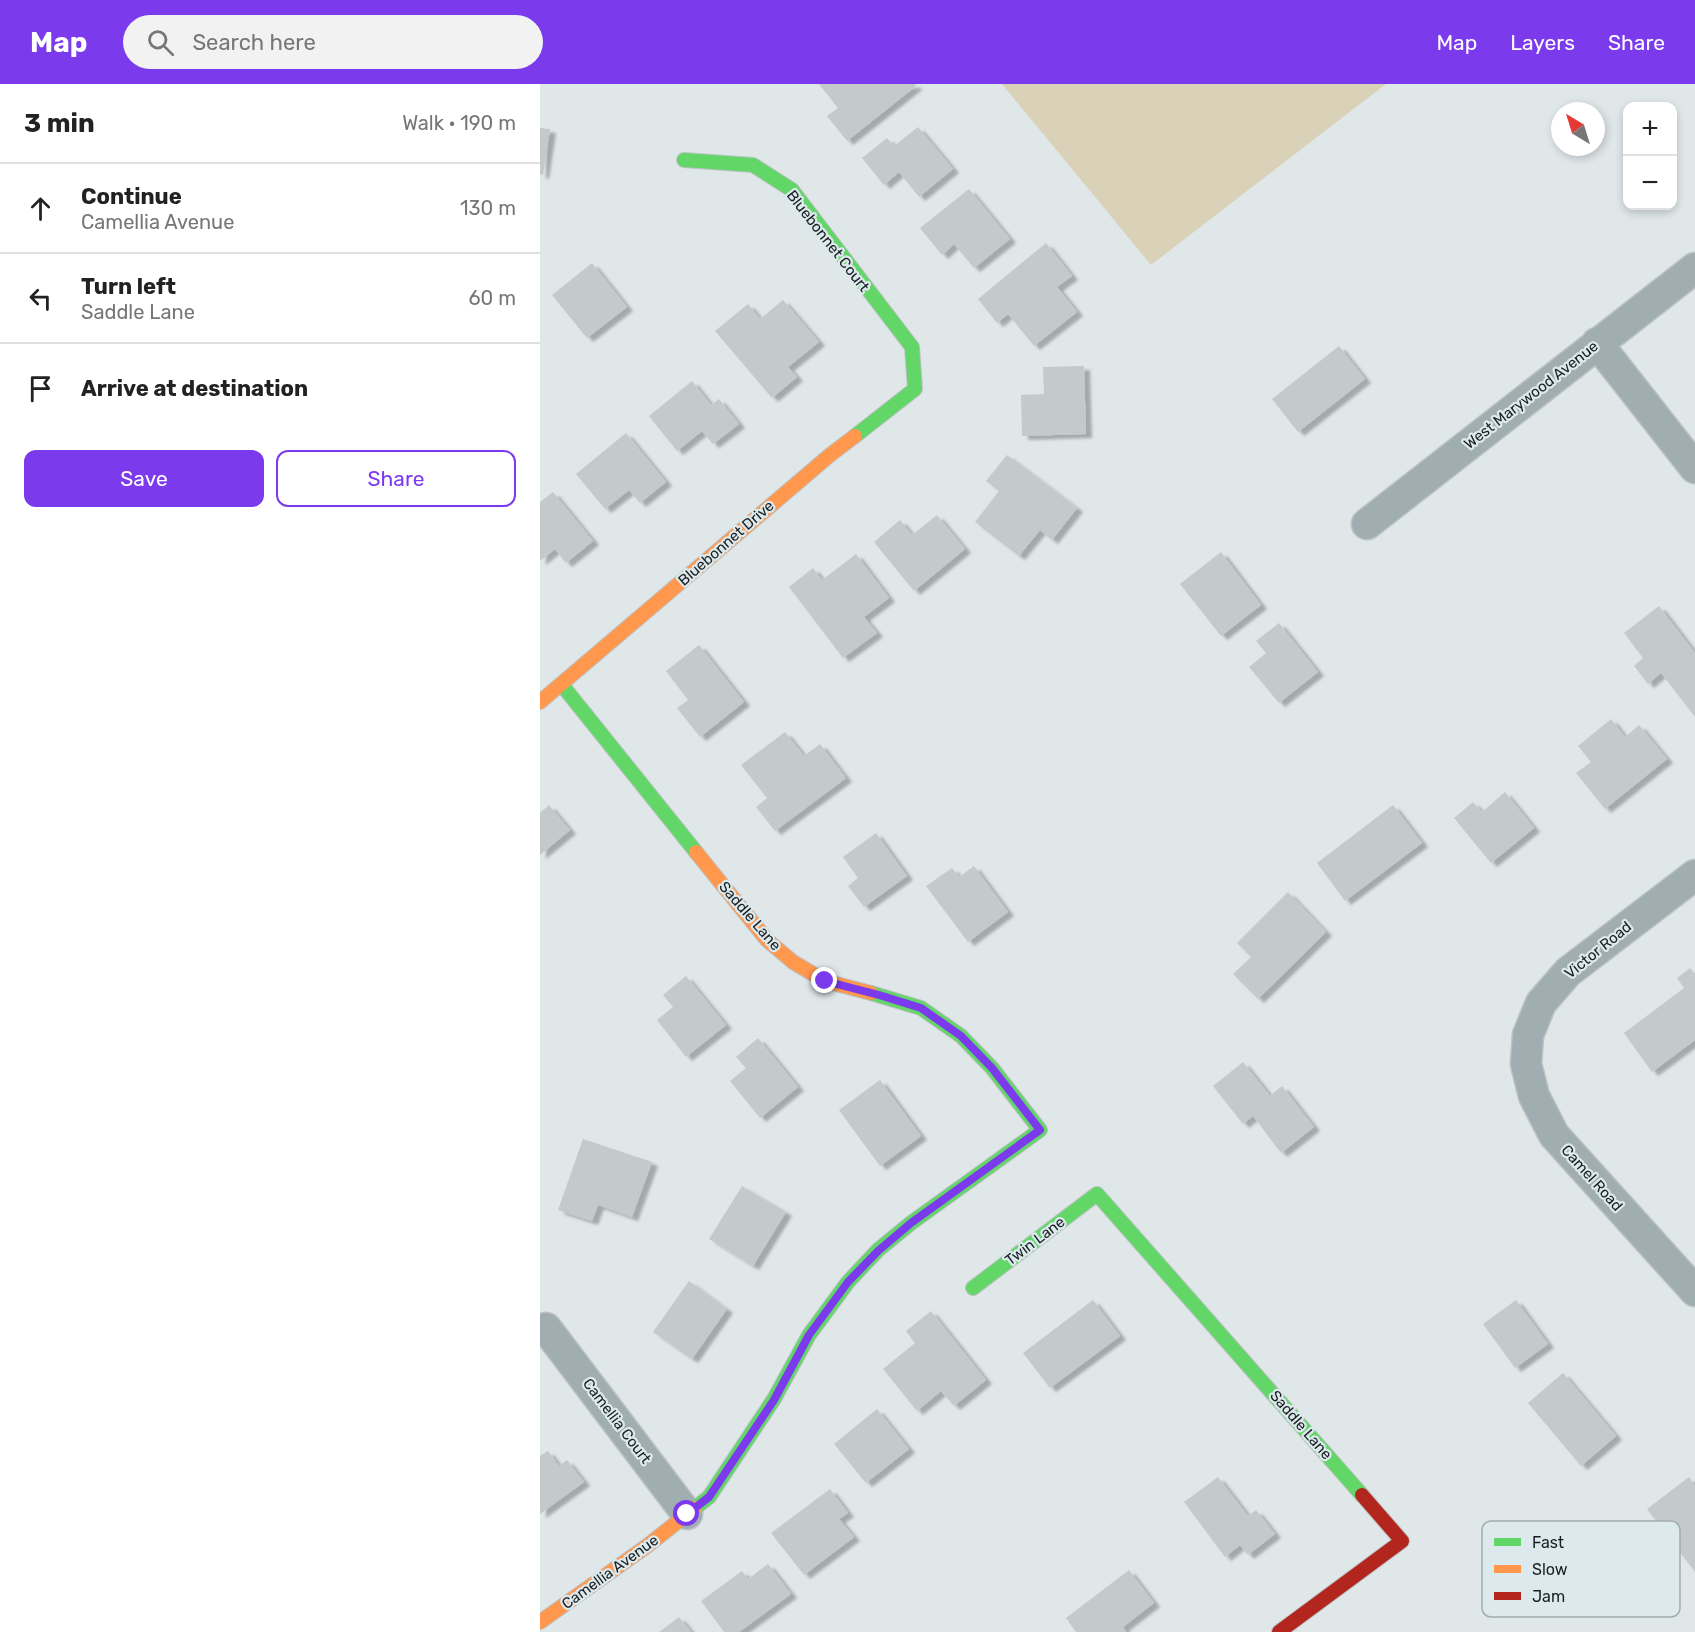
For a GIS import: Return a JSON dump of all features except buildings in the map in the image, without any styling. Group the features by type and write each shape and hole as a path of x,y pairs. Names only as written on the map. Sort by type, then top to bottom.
{"street":[{"name":"Bluebonnet Court","path":"684,160 753,165 792,190 912,347 915,389"},
{"name":"West Marywood Avenue","path":"1367,524 1695,268"},
{"path":"1597,343 1695,468"},
{"name":"Bluebonnet Drive","path":"540,702 830,454 915,389"},
{"name":"Saddle Lane","path":"562,685 767,940 793,963 825,981 921,1008 961,1036 992,1068 1040,1130"},
{"name":"Victor Road","path":"1527,1046 1528,1035 1541,1003 1568,972 1695,875"},
{"name":"Camel Road","path":"1527,1046 1526,1064 1534,1096 1554,1135 1695,1291"},
{"name":"Camellia Avenue","path":"540,1622 647,1546 709,1497 774,1400 809,1335 848,1282 878,1251 911,1223 1040,1130"},
{"name":"Saddle Lane","path":"1098,1194 1402,1541 1279,1632"},
{"name":"Twin Lane","path":"973,1287 1098,1194"},
{"name":"Camellia Court","path":"546,1328 687,1514"}],"shaded area":[{"path":"1002,84 1386,84 1151,265"}],"traffic: fast":[{"path":"684,160 753,165 792,190 912,347 915,389 855,436"},
{"path":"562,685 696,852"},
{"path":"695,1508 709,1497 774,1399 809,1335 848,1282 878,1250 911,1223 1040,1130 992,1068 961,1036 921,1008 871,993"},
{"path":"973,1288 1097,1194 1362,1495"}],"traffic: slow":[{"path":"540,702 855,436"},
{"path":"696,852 767,940 793,962 825,981 871,993"},
{"path":"540,1622 647,1546 695,1508"}],"traffic: jam":[{"path":"1279,1632 1402,1541 1362,1495"}],"route":[{"path":"687,1514 709,1497 774,1400 809,1335 848,1282 878,1251 911,1223 1040,1130 992,1068 961,1036 921,1008 825,981"}]}
